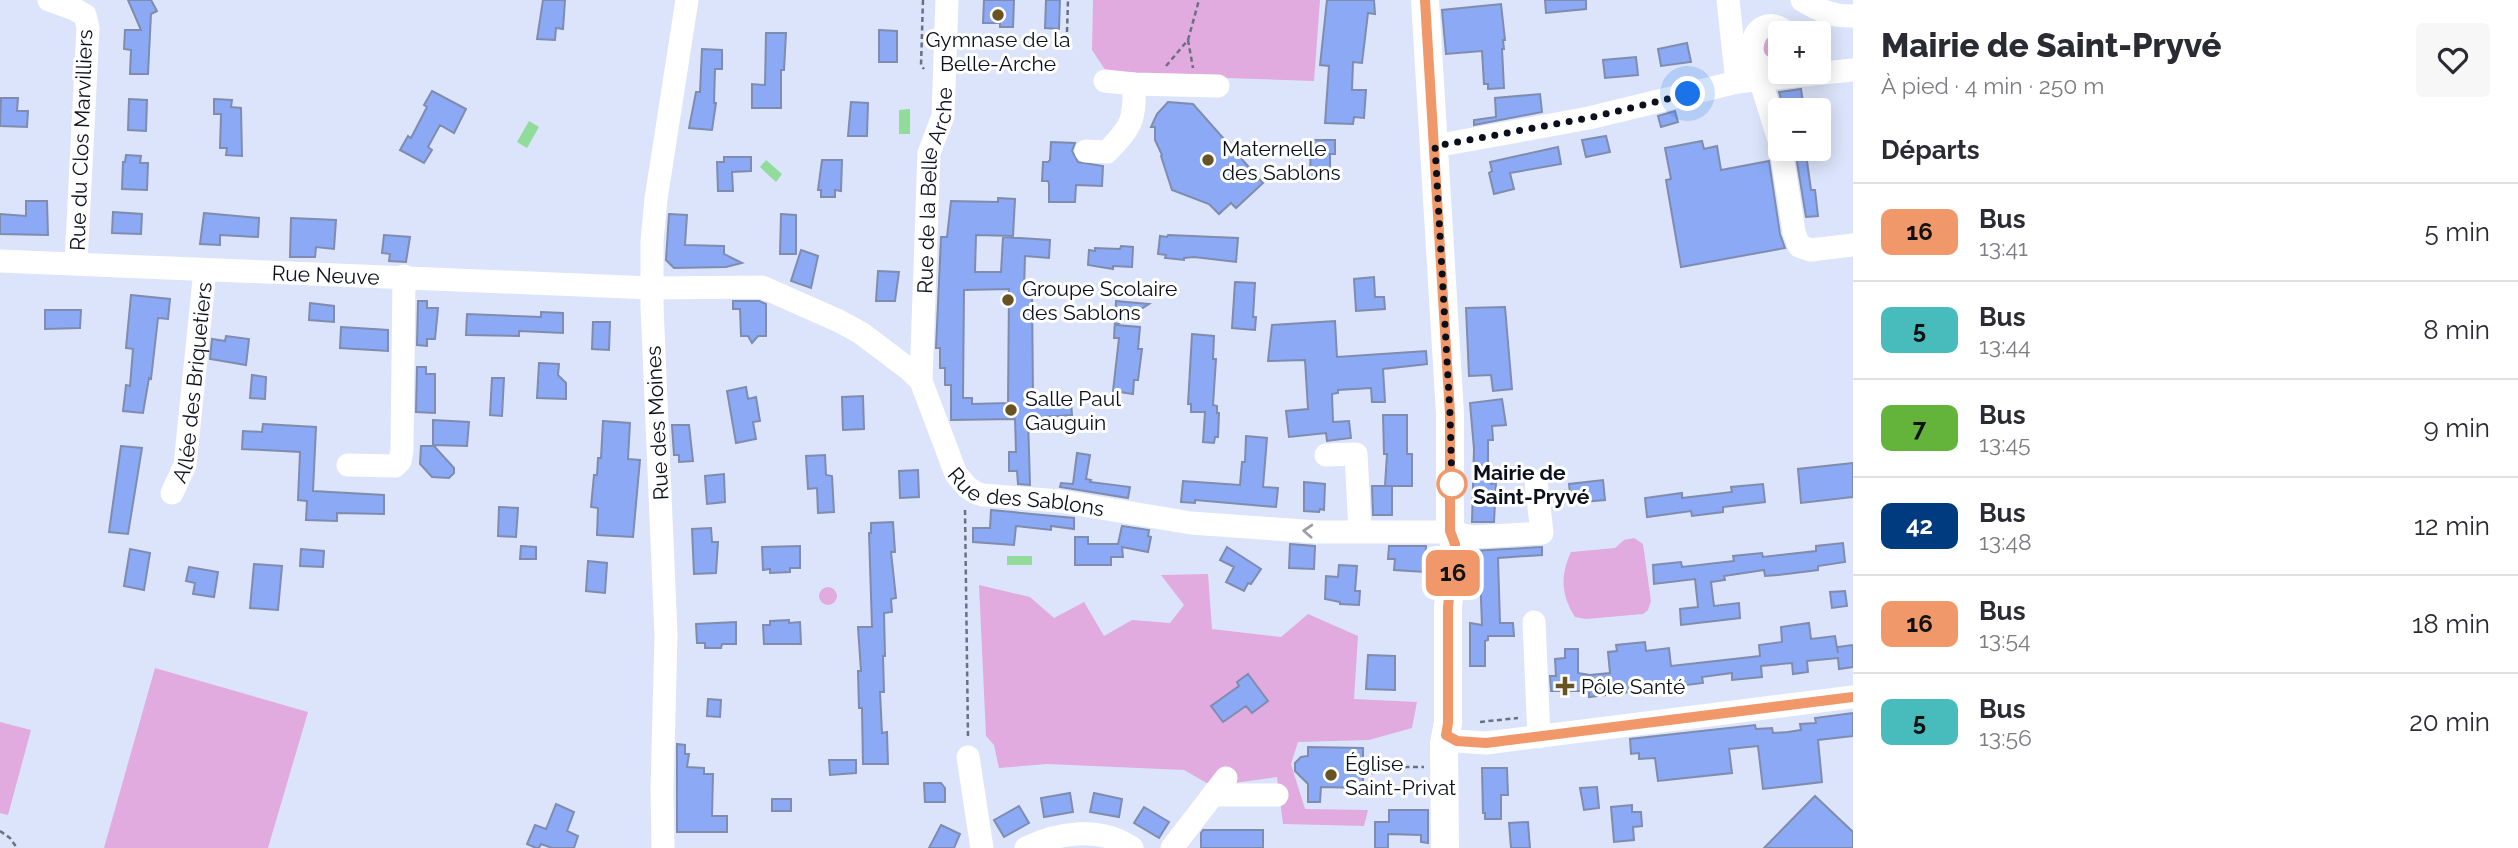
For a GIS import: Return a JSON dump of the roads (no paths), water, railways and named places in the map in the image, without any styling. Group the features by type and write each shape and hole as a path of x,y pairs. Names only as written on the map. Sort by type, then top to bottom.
{"main road":[{"path":"1425,0 1450,414 1450,531 1440,549 1439,566 1440,711 1441,724 1446,735 1445,848"}],"street":[{"name":"Rue du Clos Marvilliers","path":"49,0 85,15 88,27 76,263"},
{"name":"Rue des Moines","path":"663,848 665,600 651,288 656,199 687,0"},
{"name":"Rue de la Belle Arche","path":"922,382 929,153 943,116 947,0"},
{"path":"1728,0 1742,49 1766,74"},
{"path":"1794,21 1805,1 1826,13 1842,17 1853,16"},
{"path":"1742,49 1755,34 1768,27"},
{"path":"1742,49 1765,67 1771,98"},
{"path":"1435,146 1589,118 1766,74 1853,70"},
{"path":"1105,81 1207,86"},
{"path":"1086,151 1108,152 1129,129 1142,84"},
{"path":"1783,161 1794,232 1800,246 1811,250 1853,245"},
{"name":"Rue Neuve","path":"0,261 651,288"},
{"name":"Allée des Briquetiers","path":"173,493 185,465 205,270"},
{"path":"348,465 395,466 400,461 404,276"},
{"path":"651,288 762,287 773,290 861,334 922,382"},
{"name":"Rue des Sablons","path":"922,382 956,474 964,485 976,494 1059,501 1191,523 1317,532 1450,531 1473,537 1542,533 1536,481"},
{"path":"1326,455 1356,454 1360,531"},
{"path":"1534,622 1539,737"},
{"path":"1446,735 1457,741 1486,743 1853,697"},
{"path":"968,757 982,848"},
{"path":"1172,848 1221,785 1219,795 1277,795"},
{"path":"1026,848 1046,840 1089,832 1122,841 1132,848"}],"place":[{"name":"Gymnase de la Belle-Arche","path":"998,15"},
{"name":"Maternelle des Sablons","path":"1208,160"},
{"name":"Groupe Scolaire des Sablons","path":"1008,300"},
{"name":"Salle Paul Gauguin","path":"1011,410"},
{"name":"Mairie de Saint-Pryvé","path":"1452,484"},
{"name":"Pôle Santé","path":"1565,686"},
{"name":"Église Saint-Privat","path":"1331,775"}]}
